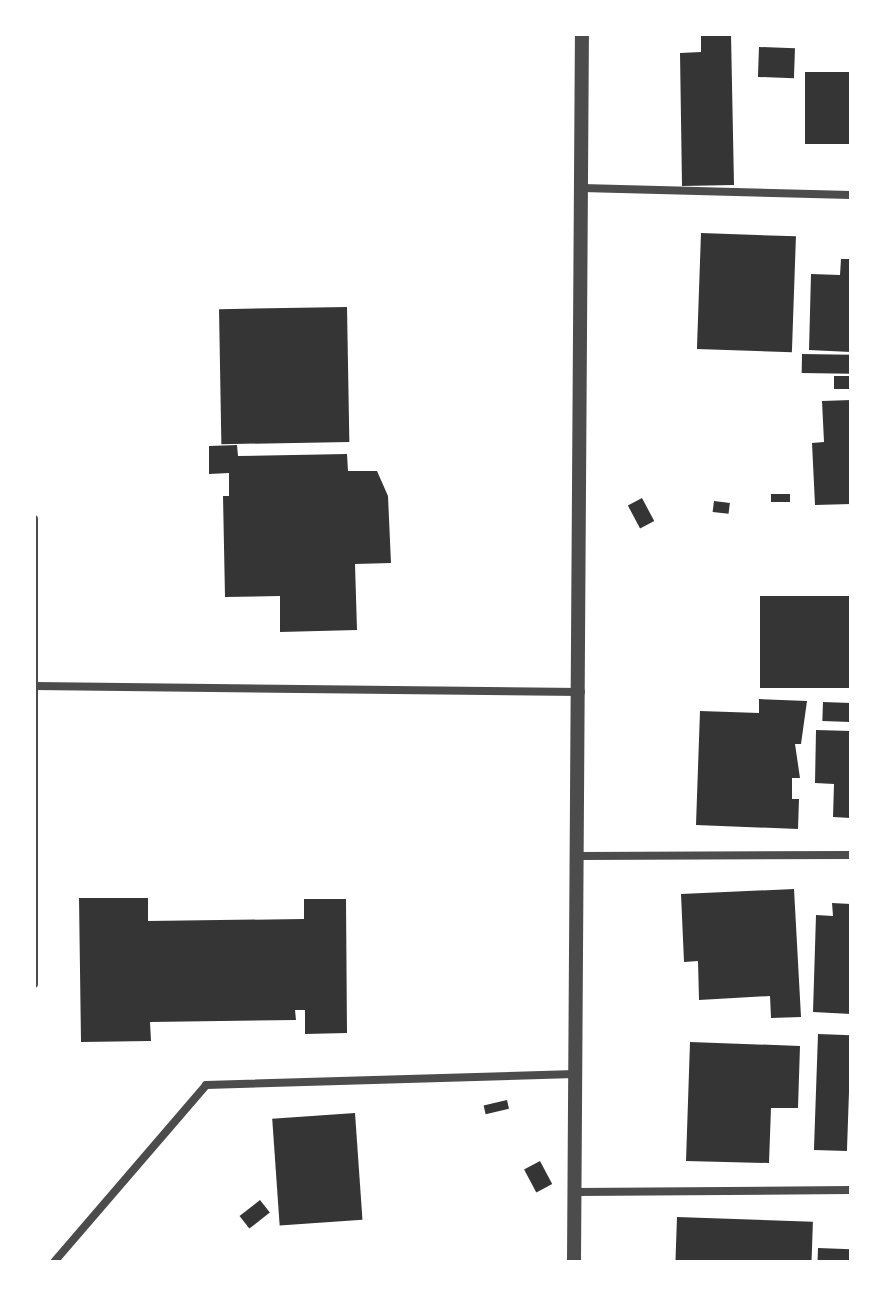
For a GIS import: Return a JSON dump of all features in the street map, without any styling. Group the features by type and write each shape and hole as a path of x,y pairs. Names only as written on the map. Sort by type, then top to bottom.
{"street":[{"path":"574,1262 582,692 582,34"},
{"path":"582,188 851,195"},
{"path":"34,519 34,984"},
{"path":"36,686 582,692"},
{"path":"579,856 851,855"},
{"path":"54,1262 206,1085 575,1074"},
{"path":"576,1192 851,1190"}],"building":[{"path":"701,34 731,34 734,185 682,186 680,53 701,52"},
{"path":"759,47 795,48 794,78 758,77"},
{"path":"805,72 851,72 851,144 805,144"},
{"path":"701,233 796,236 792,352 697,349"},
{"path":"841,259 851,259 851,352 809,350 811,274 840,275"},
{"path":"347,307 349,442 221,444 219,309"},
{"path":"802,354 851,355 851,374 802,373"},
{"path":"834,376 851,376 851,389 834,389"},
{"path":"851,400 851,504 815,505 812,443 824,442 822,401"},
{"path":"237,445 238,456 347,454 348,471 377,471 388,496 391,563 355,564 357,630 280,632 280,596 225,597 223,496 229,496 229,473 209,474 209,446"},
{"path":"771,494 790,494 790,502 771,502"},
{"path":"642,498 654,521 640,528 628,506"},
{"path":"714,501 730,503 729,514 713,512"},
{"path":"760,596 851,596 851,688 760,688"},
{"path":"759,699 807,701 801,744 795,744 800,778 792,778 792,799 799,799 798,829 696,825 700,711 759,713"},
{"path":"823,702 851,703 850,722 822,721"},
{"path":"816,730 851,731 851,818 833,817 834,784 815,783"},
{"path":"794,889 801,1017 771,1018 770,996 699,1000 698,961 684,962 681,894"},
{"path":"79,898 148,898 148,921 304,919 304,899 346,899 347,1033 305,1034 305,1010 295,1010 296,1020 150,1022 151,1041 81,1042"},
{"path":"832,903 851,904 851,1014 813,1012 816,915 833,916"},
{"path":"818,1034 851,1035 847,1151 814,1150"},
{"path":"690,1042 800,1046 798,1108 771,1108 769,1163 686,1161"},
{"path":"507,1100 509,1109 486,1114 484,1105"},
{"path":"355,1113 362,1220 280,1226 272,1119"},
{"path":"540,1161 552,1184 536,1192 524,1169"},
{"path":"260,1200 270,1213 249,1229 240,1216"},
{"path":"677,1217 813,1222 812,1262 675,1262"},
{"path":"818,1248 851,1249 851,1262 818,1262"}]}
